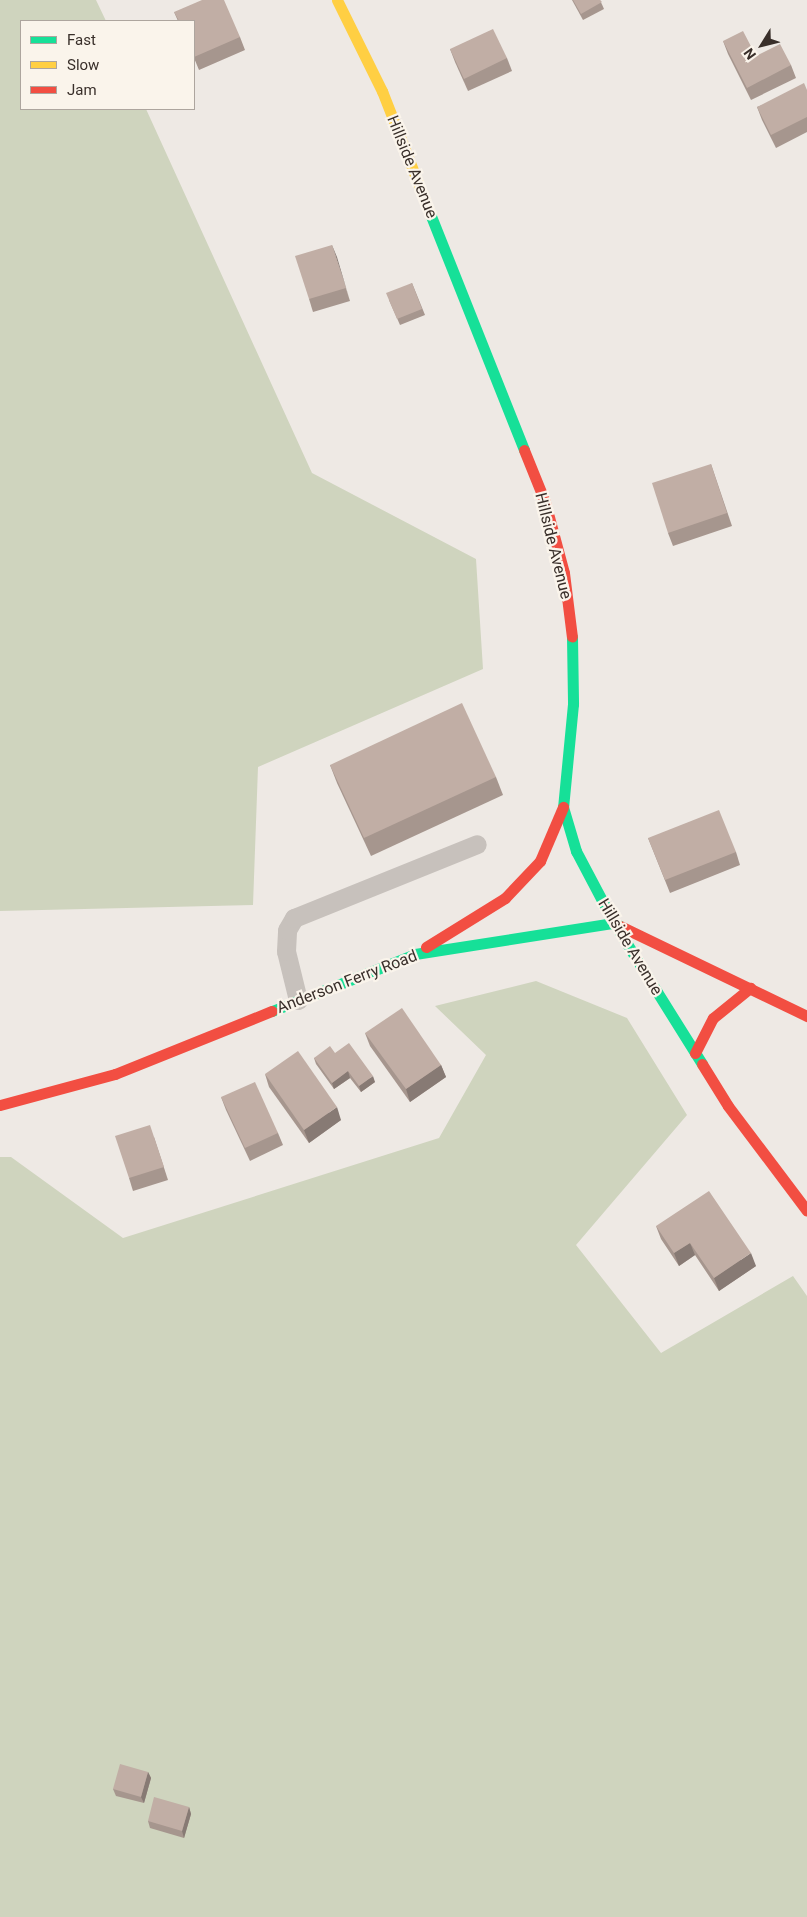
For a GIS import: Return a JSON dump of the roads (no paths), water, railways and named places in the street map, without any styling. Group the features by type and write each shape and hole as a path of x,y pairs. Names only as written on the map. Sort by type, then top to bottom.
{"street":[{"name":"Hillside Avenue","path":"337,0 382,91 545,502 564,573 572,631 573,704 563,807 576,851 614,923 728,1106 807,1211"},
{"path":"415,954 505,898 540,862 563,807"},
{"path":"614,923 807,1016"},
{"name":"Anderson Ferry Road","path":"0,1105 115,1074 415,954 614,923"},
{"path":"695,1053 713,1018 750,988"}],"lane":[{"path":"298,1000 286,951 287,930 294,918 477,844"}]}
